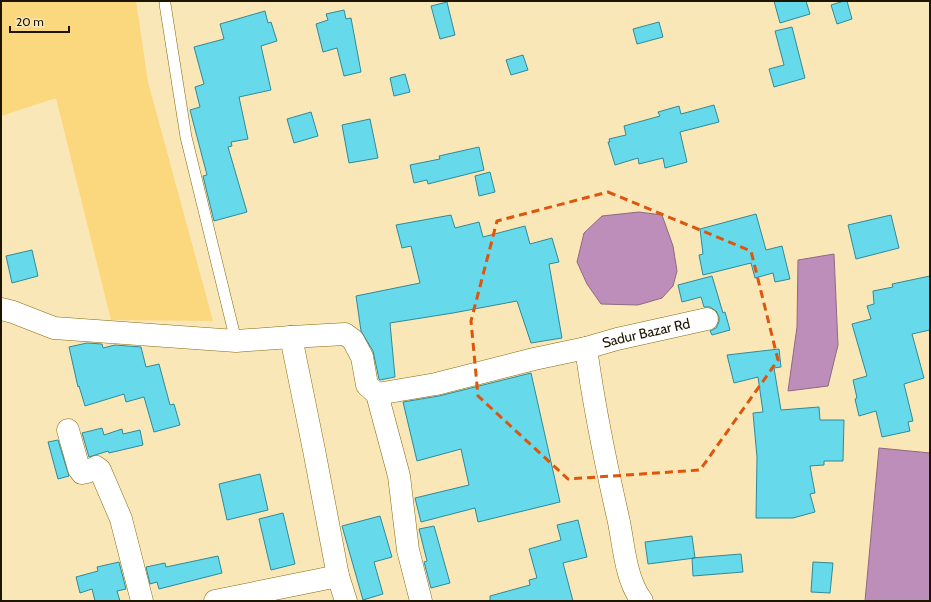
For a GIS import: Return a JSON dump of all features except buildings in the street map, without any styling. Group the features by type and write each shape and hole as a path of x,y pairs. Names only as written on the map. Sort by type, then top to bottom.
{"street":[{"path":"1,309 13,312 54,328 236,340 345,334 353,340 362,357 368,385 377,394 399,476 408,550 421,601"},
{"name":"Sadur Bazar Rd","path":"377,394 436,384 534,359 586,348 617,338 707,318"},
{"path":"291,337 338,576 346,601"},
{"path":"586,348 606,464 629,571 638,595 642,601"},
{"path":"68,430 79,470 82,473 96,467 100,470 120,519 142,601"},
{"path":"215,601 338,576"}],"lane":[{"path":"165,4 186,137 236,340"}],"highlighted area":[{"path":"608,192 751,251 778,360 700,470 568,479 478,396 471,321 497,221"}],"shaded area":[{"path":"1,1 136,1 148,82 213,321 111,320 56,98 1,116"},
{"path":"639,212 662,215 673,246 677,271 673,286 662,298 638,305 601,304 587,284 577,262 584,233 602,216"},
{"path":"834,254 838,345 828,386 788,391 797,327 798,260"},
{"path":"879,448 930,453 930,601 865,601"}]}
